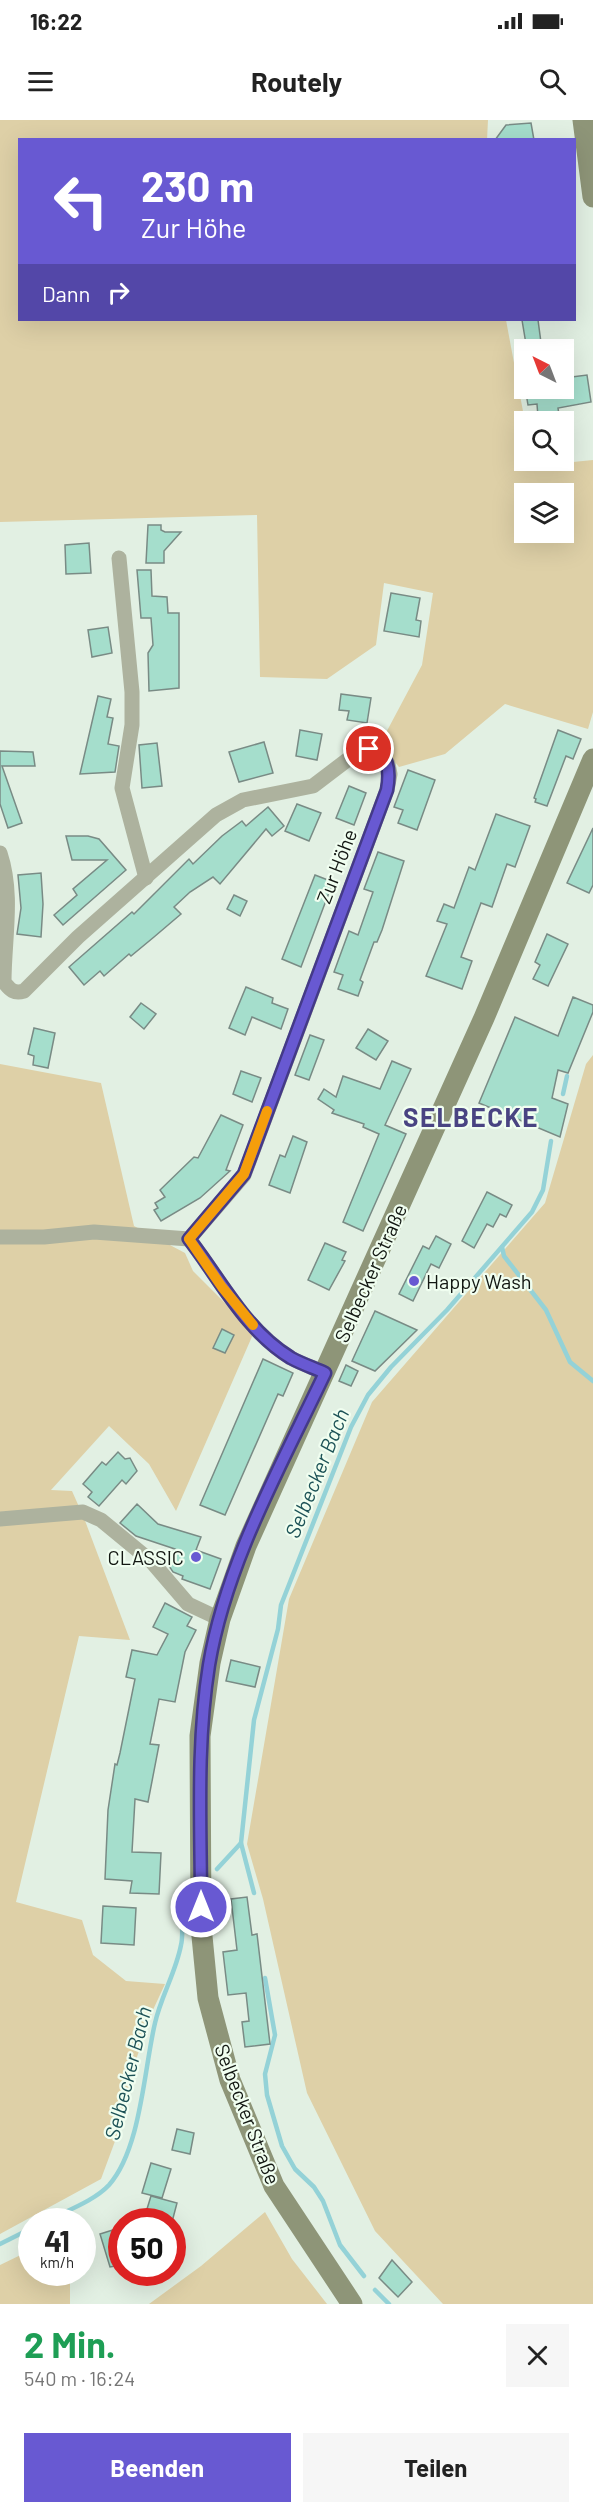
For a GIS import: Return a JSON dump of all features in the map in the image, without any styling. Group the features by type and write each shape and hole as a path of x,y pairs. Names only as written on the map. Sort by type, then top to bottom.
{"main road":[{"path":"583,120 593,197"},
{"name":"Selbecker Straße","path":"352,2304 274,2186 230,2080 208,1998 201,1926 200,1756 210,1664 220,1619 250,1536 484,1018 593,759"}],"street":[{"path":"119,558 132,692 132,725 122,788 146,878"},
{"name":"Zur Höhe","path":"0,853 5,869 8,908 4,982 10,990 18,993 24,991 78,937 216,815 243,800 314,786 359,751 377,750 388,764 390,774 387,790 244,1174 189,1239"},
{"path":"0,1237 44,1237 94,1232 189,1239 222,1287 256,1328 290,1357 325,1373"},
{"path":"0,1519 83,1512 101,1520 153,1562 188,1604 220,1619"}],"shaded area":[{"path":"0,120 488,120 487,138 18,138 18,321 506,321 514,363 514,399 521,399 523,411 514,411 514,471 574,471 574,462 593,460 593,712 588,729 505,704 445,754 399,767 380,744 422,665 433,593 384,583 376,645 327,679 260,677 257,515 0,522"},
{"path":"593,1055 593,2304 443,2304 375,2231 307,2093 263,1899 247,1844 289,1599 372,1402 545,1203 586,1064"},
{"path":"0,1064 101,1083 134,1226 185,1253 193,1271 254,1332 176,1511 149,1464 109,1426 51,1490 72,1491 80,1509 0,1512"},
{"path":"84,1518 130,1640 79,1636 16,1902 82,1920 93,1955 126,1981 165,1984 152,2012 136,2060 121,2125 101,2179 48,2208 18,2208 18,2224 0,2234 0,1525"},
{"path":"265,2212 292,2259 327,2304 149,2304 174,2286 186,2286 186,2277"},
{"path":"18,2256 18,2286 70,2286 70,2304 0,2304 0,2265"}],"building":[{"path":"531,123 534,138 496,138 506,125"},
{"path":"522,321 538,321 541,339 525,339"},
{"path":"587,375 591,402 558,408 558,411 538,411 537,404 528,405 527,399 574,399 574,377"},
{"path":"148,525 161,525 161,530 165,532 181,532 164,551 164,563 146,563"},
{"path":"89,543 91,573 66,574 65,545"},
{"path":"137,570 151,570 152,596 167,597 168,613 179,613 179,688 149,691 148,653 153,645 151,618 141,618"},
{"path":"391,593 420,598 416,620 421,621 419,637 384,631"},
{"path":"108,627 112,653 92,657 88,630"},
{"path":"341,694 371,698 367,723 347,720 349,711 339,710"},
{"path":"98,696 111,699 107,717 113,718 108,744 119,746 115,772 80,774"},
{"path":"300,730 322,734 317,760 296,756"},
{"path":"558,730 581,739 573,759 566,756 547,806 535,802 534,798"},
{"path":"264,742 273,773 239,782 229,752"},
{"path":"157,743 162,786 142,788 139,745"},
{"path":"0,751 33,752 35,766 2,766 22,823 8,828 0,804"},
{"path":"408,770 435,780 417,830 398,823 403,810 394,807"},
{"path":"349,786 366,793 354,825 336,818"},
{"path":"297,804 321,813 309,841 285,831"},
{"path":"268,807 284,826 272,836 266,829 220,884 213,877 190,892 174,907 181,914 104,976 100,971 84,985 69,967 132,912 134,914 189,859 193,864 222,836 242,821 246,826"},
{"path":"496,814 530,826 515,867 507,864 492,907 481,903 461,957 472,961 462,989 426,976 447,924 437,921 444,904 454,908 469,867 475,870"},
{"path":"593,828 593,885 589,893 567,883"},
{"path":"66,836 88,836 99,839 126,870 63,925 54,915 77,895 73,889 107,860 72,860"},
{"path":"378,852 404,861 382,930 377,942 374,942 360,980 363,982 358,996 338,989 343,975 334,972 349,931 358,935 373,892 364,889"},
{"path":"41,873 43,904 41,937 17,934 21,908 18,875"},
{"path":"315,875 333,882 301,967 282,959"},
{"path":"234,895 247,901 240,916 227,909"},
{"path":"547,934 568,944 548,986 533,979 540,965 535,962"},
{"path":"246,987 273,998 272,1003 288,1009 281,1029 252,1017 245,1035 229,1028"},
{"path":"573,997 593,1005 593,1012 568,1073 558,1070 552,1098 568,1104 560,1137 479,1103 515,1017 558,1036"},
{"path":"141,1003 156,1014 144,1029 130,1017"},
{"path":"34,1028 55,1033 48,1068 33,1065 34,1056 28,1054"},
{"path":"368,1029 388,1041 376,1060 356,1048"},
{"path":"310,1035 324,1040 309,1080 295,1075"},
{"path":"392,1061 411,1069 385,1125 406,1134 363,1231 343,1222 379,1134 363,1127 364,1124 332,1113 334,1110 318,1099 324,1089 336,1097 343,1076 380,1089"},
{"path":"241,1071 261,1078 252,1102 233,1094"},
{"path":"221,1115 243,1125 226,1170 230,1171 200,1198 161,1221 154,1210 158,1208 155,1203 165,1197 160,1190 194,1157 198,1158"},
{"path":"293,1136 307,1142 290,1193 269,1185 280,1155 285,1157"},
{"path":"487,1192 512,1205 506,1217 500,1214 493,1227 487,1224 474,1248 462,1241"},
{"name":"Happy Wash","path":"436,1236 451,1244 439,1268 431,1264 413,1301 399,1294 423,1246 429,1249"},
{"path":"325,1243 346,1252 342,1260 345,1261 329,1290 308,1280"},
{"path":"375,1311 417,1330 375,1371 352,1361"},
{"path":"222,1329 234,1335 225,1353 213,1348"},
{"path":"263,1359 293,1373 283,1396 278,1394 225,1515 200,1505"},
{"path":"346,1365 358,1371 351,1386 339,1381"},
{"path":"118,1452 125,1459 130,1458 137,1471 126,1484 122,1480 99,1506 88,1497 92,1492 83,1484 102,1462 106,1465"},
{"path":"137,1504 158,1524 201,1537 196,1550 221,1559 210,1589 182,1579 183,1576 173,1572 169,1566 175,1549 136,1536 120,1523"},
{"path":"165,1603 192,1617 187,1626 196,1630 185,1652 175,1702 159,1699 150,1744 159,1745 148,1802 135,1799 132,1852 161,1853 159,1894 130,1893 132,1881 105,1879 108,1810 115,1764 117,1765 120,1753 135,1679 126,1677 132,1650 157,1655 168,1634 153,1627"},
{"path":"231,1660 260,1667 255,1687 226,1681"},
{"path":"247,1897 252,1935 257,1934 270,2044 245,2047 242,2022 249,2021 246,1993 228,1995 223,1952 237,1950 231,1899"},
{"path":"103,1906 136,1908 134,1945 101,1943"},
{"path":"177,2129 194,2133 190,2154 172,2150"},
{"path":"151,2163 171,2169 162,2198 142,2193"},
{"path":"151,2196 177,2203 176,2208 147,2208"},
{"path":"108,2231 108,2260 100,2234"},
{"path":"392,2260 412,2282 398,2297 379,2278"}],"waterway":[{"name":"Selbecker Bach","path":"563,1094 567,1076"},
{"name":"Selbecker Bach","path":"217,1869 241,1843 254,1720 278,1629 281,1605 351,1427 368,1395 391,1367 447,1310 532,1212 543,1190 551,1141"},
{"path":"502,1247 504,1256 546,1310 570,1362 593,1381"},
{"path":"241,1843 254,1893"},
{"name":"Selbecker Bach","path":"73,2208 109,2185 120,2170 128,2151 140,2108 155,2023 181,1945 184,1895"},
{"path":"265,1978 275,2035 265,2074 267,2095 282,2146 295,2169 314,2187 323,2201 340,2245 364,2276"},
{"name":"Selbecker Bach","path":"0,2244 18,2235"},
{"path":"375,2290 389,2304"}],"slow traffic":[{"path":"253,1325 231,1300 189,1239 244,1174 267,1111"}],"place":[{"name":"Happy Wash","path":"414,1281"},
{"name":"CLASSIC","path":"196,1557"}],"district":[{"name":"SELBECKE","path":"471,1116"}],"route":[{"path":"201,1907 201,1736 210,1664 220,1619 254,1527 325,1373 290,1357 272,1344 231,1300 189,1239 244,1174 387,790 390,774 388,764 377,750 369,749"}]}
